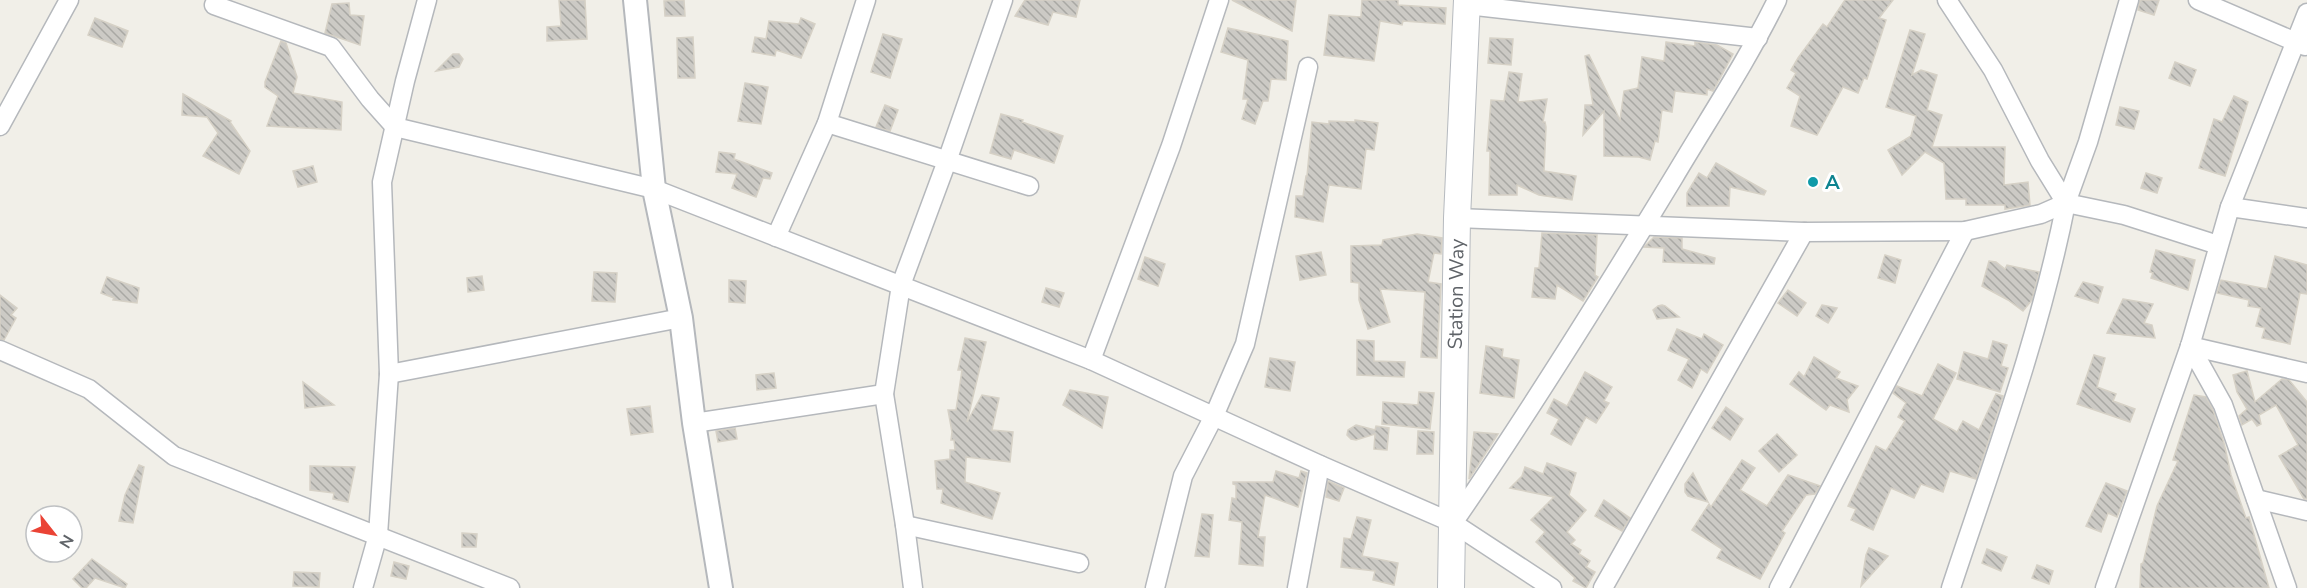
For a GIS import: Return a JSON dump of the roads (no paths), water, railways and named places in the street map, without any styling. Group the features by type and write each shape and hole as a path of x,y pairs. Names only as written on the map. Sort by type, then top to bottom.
{"main road":[{"name":"Station Way","path":"1451,588 1457,218 1467,2"}],"street":[{"path":"0,126 69,0"},
{"path":"363,588 378,535 389,374 382,182 427,0"},
{"path":"635,0 654,189 681,318 694,423 721,588"},
{"path":"776,237 827,123 866,0"},
{"path":"913,588 884,394 901,285 1003,0"},
{"path":"1091,360 1170,146 1219,0"},
{"path":"1453,523 1494,463 1644,225 1758,38 1777,0"},
{"path":"1947,0 1993,70 2040,161 2066,203"},
{"path":"1951,588 2025,365 2054,261 2066,203 2088,142 2128,0"},
{"path":"2198,0 2301,45"},
{"path":"1467,2 1758,38"},
{"path":"214,5 331,47 370,99 395,127 654,189 1091,360 1453,523 1552,588"},
{"path":"2104,588 2190,346 2230,207 2301,45 2307,13"},
{"path":"1155,588 1182,476 1214,416 1245,344 1308,67"},
{"path":"827,123 1029,186"},
{"path":"1457,218 1804,232 1965,231 2041,214 2066,203 2124,215 2218,245"},
{"path":"2230,207 2307,218"},
{"path":"1779,588 1965,231"},
{"path":"1603,588 1804,232"},
{"path":"389,374 681,318"},
{"path":"2190,346 2307,373"},
{"path":"2190,346 2223,405 2287,588"},
{"path":"0,350 89,389 174,456 510,588"},
{"path":"694,423 884,394"},
{"path":"1297,588 1320,465"},
{"path":"2256,499 2307,511"},
{"path":"905,525 1079,563"}],"place":[{"name":"A","path":"1813,182"}]}
